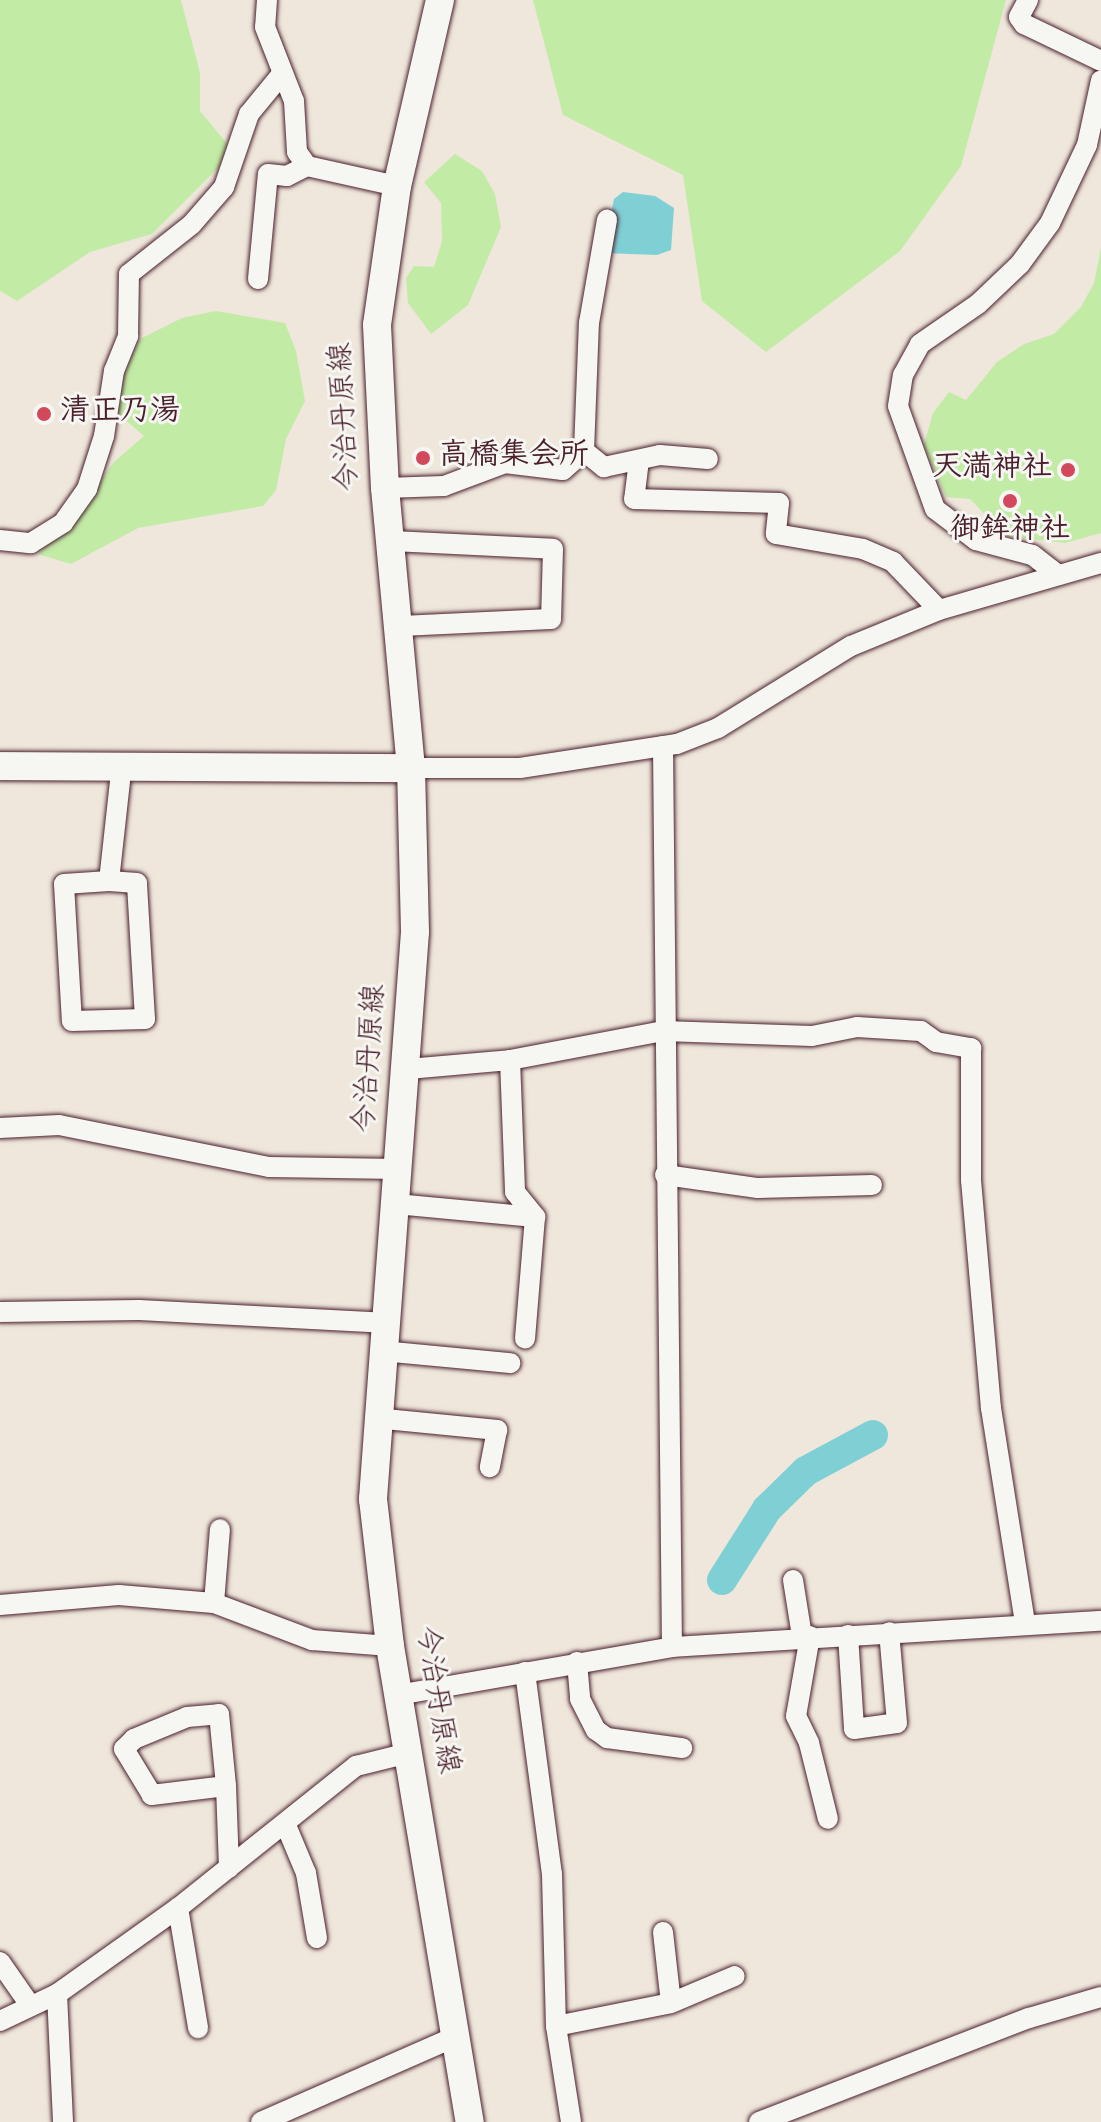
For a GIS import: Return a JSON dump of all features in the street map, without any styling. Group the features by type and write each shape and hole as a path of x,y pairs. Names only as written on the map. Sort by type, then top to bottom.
{"main road":[{"name":"今治丹原線","path":"440,0 397,186 377,325 385,488 411,768 415,941 408,1069 375,1418 373,1525 390,1646 470,2122"},
{"path":"0,766 122,764 411,768"}],"street":[{"path":"1028,0 1019,17 1024,24 1101,61"},
{"path":"270,2 265,27 281,75 294,101 297,152 307,166"},
{"path":"0,540 31,543 63,523 87,489 104,436 114,371 128,336 129,274 192,224 224,187 249,114 281,75"},
{"path":"1058,575 1032,555 976,540 935,509 898,406 903,375 920,344 978,304 1020,264 1050,223 1087,145 1101,80"},
{"path":"258,279 268,174 287,176 307,166 397,186"},
{"path":"385,488 444,486 505,463 563,470 584,451 589,323 607,220"},
{"path":"584,451 604,467 660,455 708,459"},
{"path":"639,460 634,499 779,503 776,534 863,549 893,562 939,610"},
{"path":"392,541 553,549 551,619 400,626"},
{"path":"411,768 520,768 663,746 718,728 851,646 939,610 1101,563"},
{"path":"663,746 663,1031 672,1647"},
{"path":"109,881 122,764"},
{"path":"109,881 137,883 145,1019 72,1021 64,884 109,881"},
{"path":"408,1069 510,1060 663,1031 812,1036 857,1027 921,1031 936,1042 971,1048 971,1180 991,1408 1025,1622"},
{"path":"510,1060 515,1192 535,1217 525,1339"},
{"path":"0,1128 59,1125 269,1167 399,1169"},
{"path":"665,1175 758,1188 872,1185"},
{"path":"395,1204 535,1217"},
{"path":"0,1312 139,1310 383,1337 510,1363"},
{"path":"375,1418 497,1430 490,1467"},
{"path":"214,1603 220,1529"},
{"path":"793,1580 806,1636 796,1716 809,1743 828,1819"},
{"path":"0,1605 119,1595 214,1603 312,1640 390,1646"},
{"path":"398,1695 672,1647 1025,1622 1101,1621"},
{"path":"848,1635 854,1729 897,1723 889,1632"},
{"path":"577,1662 580,1699 596,1730 607,1738 682,1748"},
{"path":"525,1672 552,1874 556,2026 571,2122"},
{"path":"226,1786 152,1795 124,1749 134,1739 187,1717 219,1714 226,1786 229,1868"},
{"path":"0,2021 57,1994 178,1908 356,1766 408,1753"},
{"path":"285,1823 306,1873 317,1938"},
{"path":"178,1908 198,2028"},
{"path":"663,1932 671,2003"},
{"path":"0,1962 30,2005"},
{"path":"556,2026 671,2003 735,1976"},
{"path":"57,1994 63,2122"},
{"path":"759,2122 1029,2018 1101,1997"},
{"path":"261,2122 455,2037"}],"green space":[{"path":"0,0 181,0 200,73 200,111 234,152 152,234 90,252 17,301 0,291"},
{"path":"533,0 1006,0 961,166 900,251 766,352 702,301 683,175 563,115"},
{"path":"455,154 482,171 495,194 501,227 468,305 431,334 408,303 406,278 414,266 434,267 442,241 441,203 424,182"},
{"path":"1101,248 1101,533 1065,543 1006,536 970,499 946,497 924,445 933,413 949,392 966,400 997,362 1024,344 1054,334 1081,307 1094,283"},
{"path":"216,311 285,323 296,351 305,401 286,439 276,490 263,506 138,528 71,564 38,554 74,519 113,463 144,436 116,412 122,374 140,339 182,318"}],"water":[{"path":"623,192 655,196 674,208 671,250 657,255 603,253 614,199"}],"waterway":[{"path":"722,1580 767,1509 806,1471 873,1435"}],"place":[{"name":"清正乃湯","path":"44,414"},
{"name":"高橋集会所","path":"423,458"},
{"name":"天満神社","path":"1068,470"},
{"name":"御鉾神社","path":"1010,501"}]}
